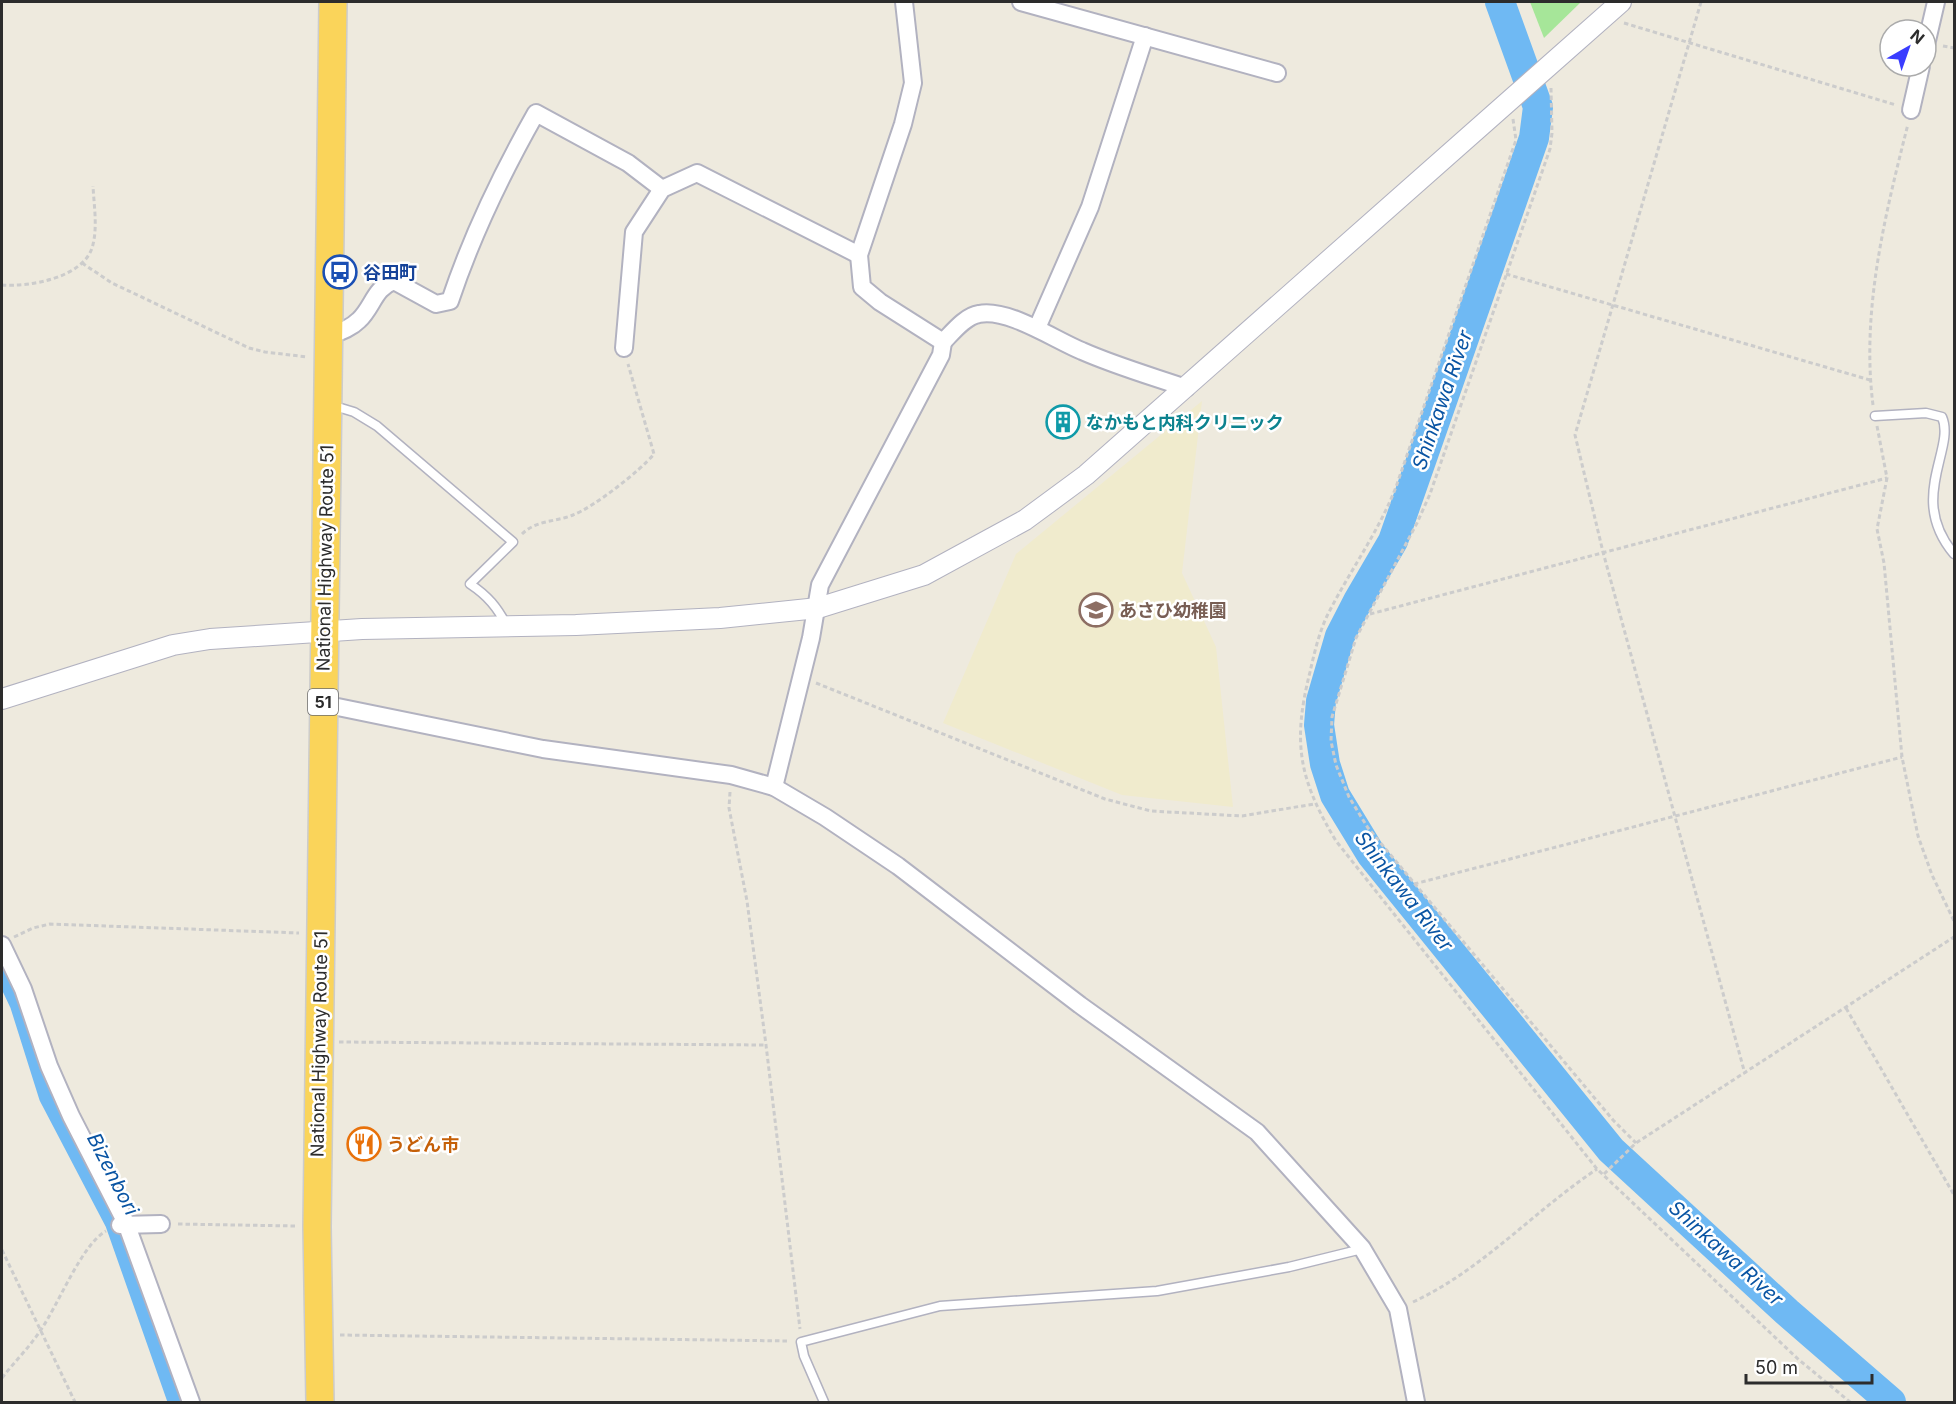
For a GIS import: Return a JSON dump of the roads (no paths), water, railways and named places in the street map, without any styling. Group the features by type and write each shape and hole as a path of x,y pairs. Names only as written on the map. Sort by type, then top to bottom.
{"highway":[{"name":"National Highway Route 51","path":"320,1402 317,1334 317,1227 333,2"}],"street":[{"path":"904,2 913,83 903,124 858,255 862,287 880,302 943,342"},
{"path":"1022,2 1277,73"},
{"path":"1932,18 1936,2"},
{"path":"2,699 173,645 210,639 324,632 708,618 818,608 924,575 1025,520 1086,476 1614,8"},
{"path":"1037,328 1090,207 1145,36"},
{"path":"1911,110 1918,78"},
{"path":"328,347 360,319 382,285 394,281 436,304 450,301 463,262 502,173 536,113 628,163 662,189"},
{"path":"624,348 634,232 662,189 697,173 858,255"},
{"path":"774,787 818,608 820,585 941,355 943,342 977,314 992,314 1037,328 1089,354 1186,388"},
{"path":"323,704 543,748 731,775 774,787 898,866 1080,1005 1257,1132 1362,1248 1398,1309 1416,1402"},
{"path":"7,941 49,1066 191,1402"},
{"path":"118,1227 161,1224"}],"lane":[{"path":"328,404 354,412 377,426 513,542 470,584 491,601 507,627"},
{"path":"1875,416 1926,413 1942,417 1947,424 1947,435 1934,492 1934,509 1946,544 1954,554"},
{"path":"824,1402 804,1356 801,1342 940,1306 1157,1291 1289,1268 1362,1248"}],"waterway":[{"name":"Shinkawa River","path":"1500,2 1538,107 1534,138 1393,541 1340,636 1321,701 1319,725 1325,764 1335,795 1371,854 1611,1150 1787,1312 1891,1402"},
{"name":"Bizenbori","path":"2,969 19,1005 48,1097 114,1223 177,1402"}],"place":[{"name":"谷田町","path":"340,272"},
{"name":"なかもと内科クリニック","path":"1063,422"},
{"name":"あさひ幼稚園","path":"1096,610"},
{"name":"うどん市","path":"364,1144"}]}
